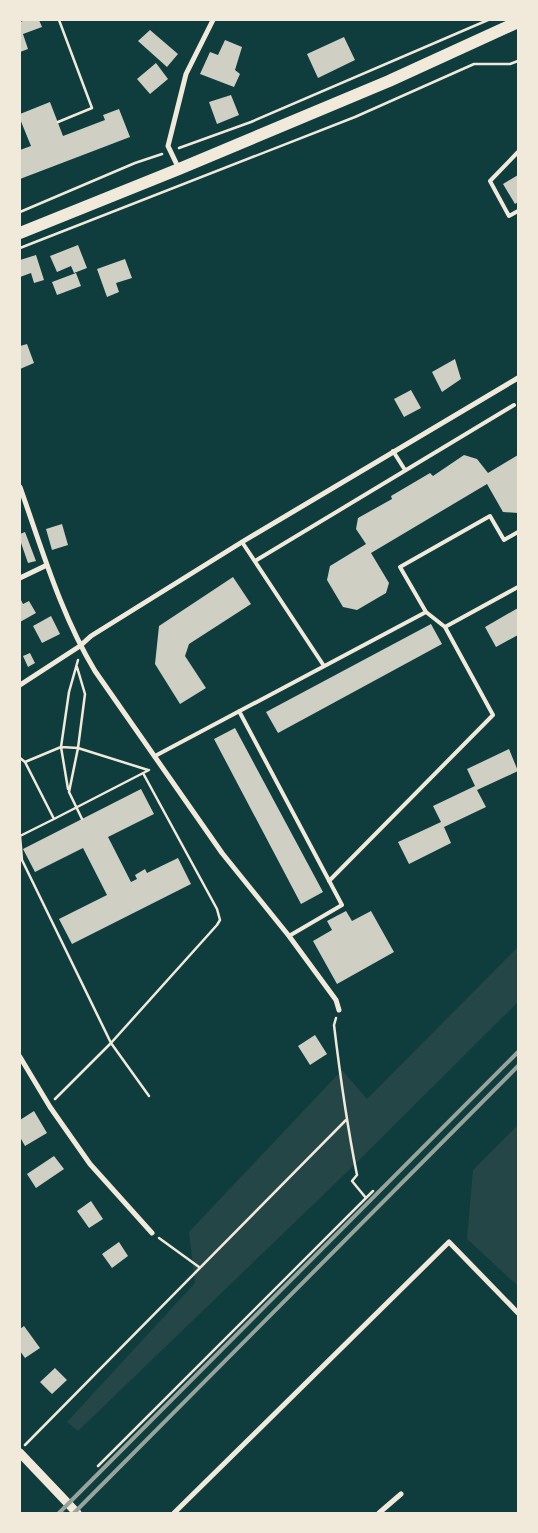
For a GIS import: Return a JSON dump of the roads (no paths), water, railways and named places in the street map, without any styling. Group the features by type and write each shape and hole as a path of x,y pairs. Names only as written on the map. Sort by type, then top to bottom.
{"main road":[{"path":"20,233 389,81 518,22"}],"street":[{"path":"179,169 168,146 186,74 214,20"},
{"path":"20,686 80,646 91,636 242,542 518,378"},
{"path":"20,487 80,646 222,853 289,936 336,1000 339,1010"},
{"path":"20,578 48,564"},
{"path":"20,1057 48,1104 90,1164 152,1233"},
{"path":"174,1513 449,1242 518,1313"},
{"path":"20,1453 77,1513"},
{"path":"379,1513 401,1494"}],"lane":[{"path":"518,152 490,181 509,216 518,211"},
{"path":"255,560 514,405"},
{"path":"393,451 405,470"},
{"path":"329,881 493,714 445,627 426,612 400,567 490,516 504,540 518,532"},
{"path":"242,542 324,666"},
{"path":"445,627 518,587"},
{"path":"155,756 426,612"},
{"path":"239,711 342,906 289,936"}],"railway":[{"path":"59,1513 518,1052"},
{"path":"74,1513 518,1066"}]}
